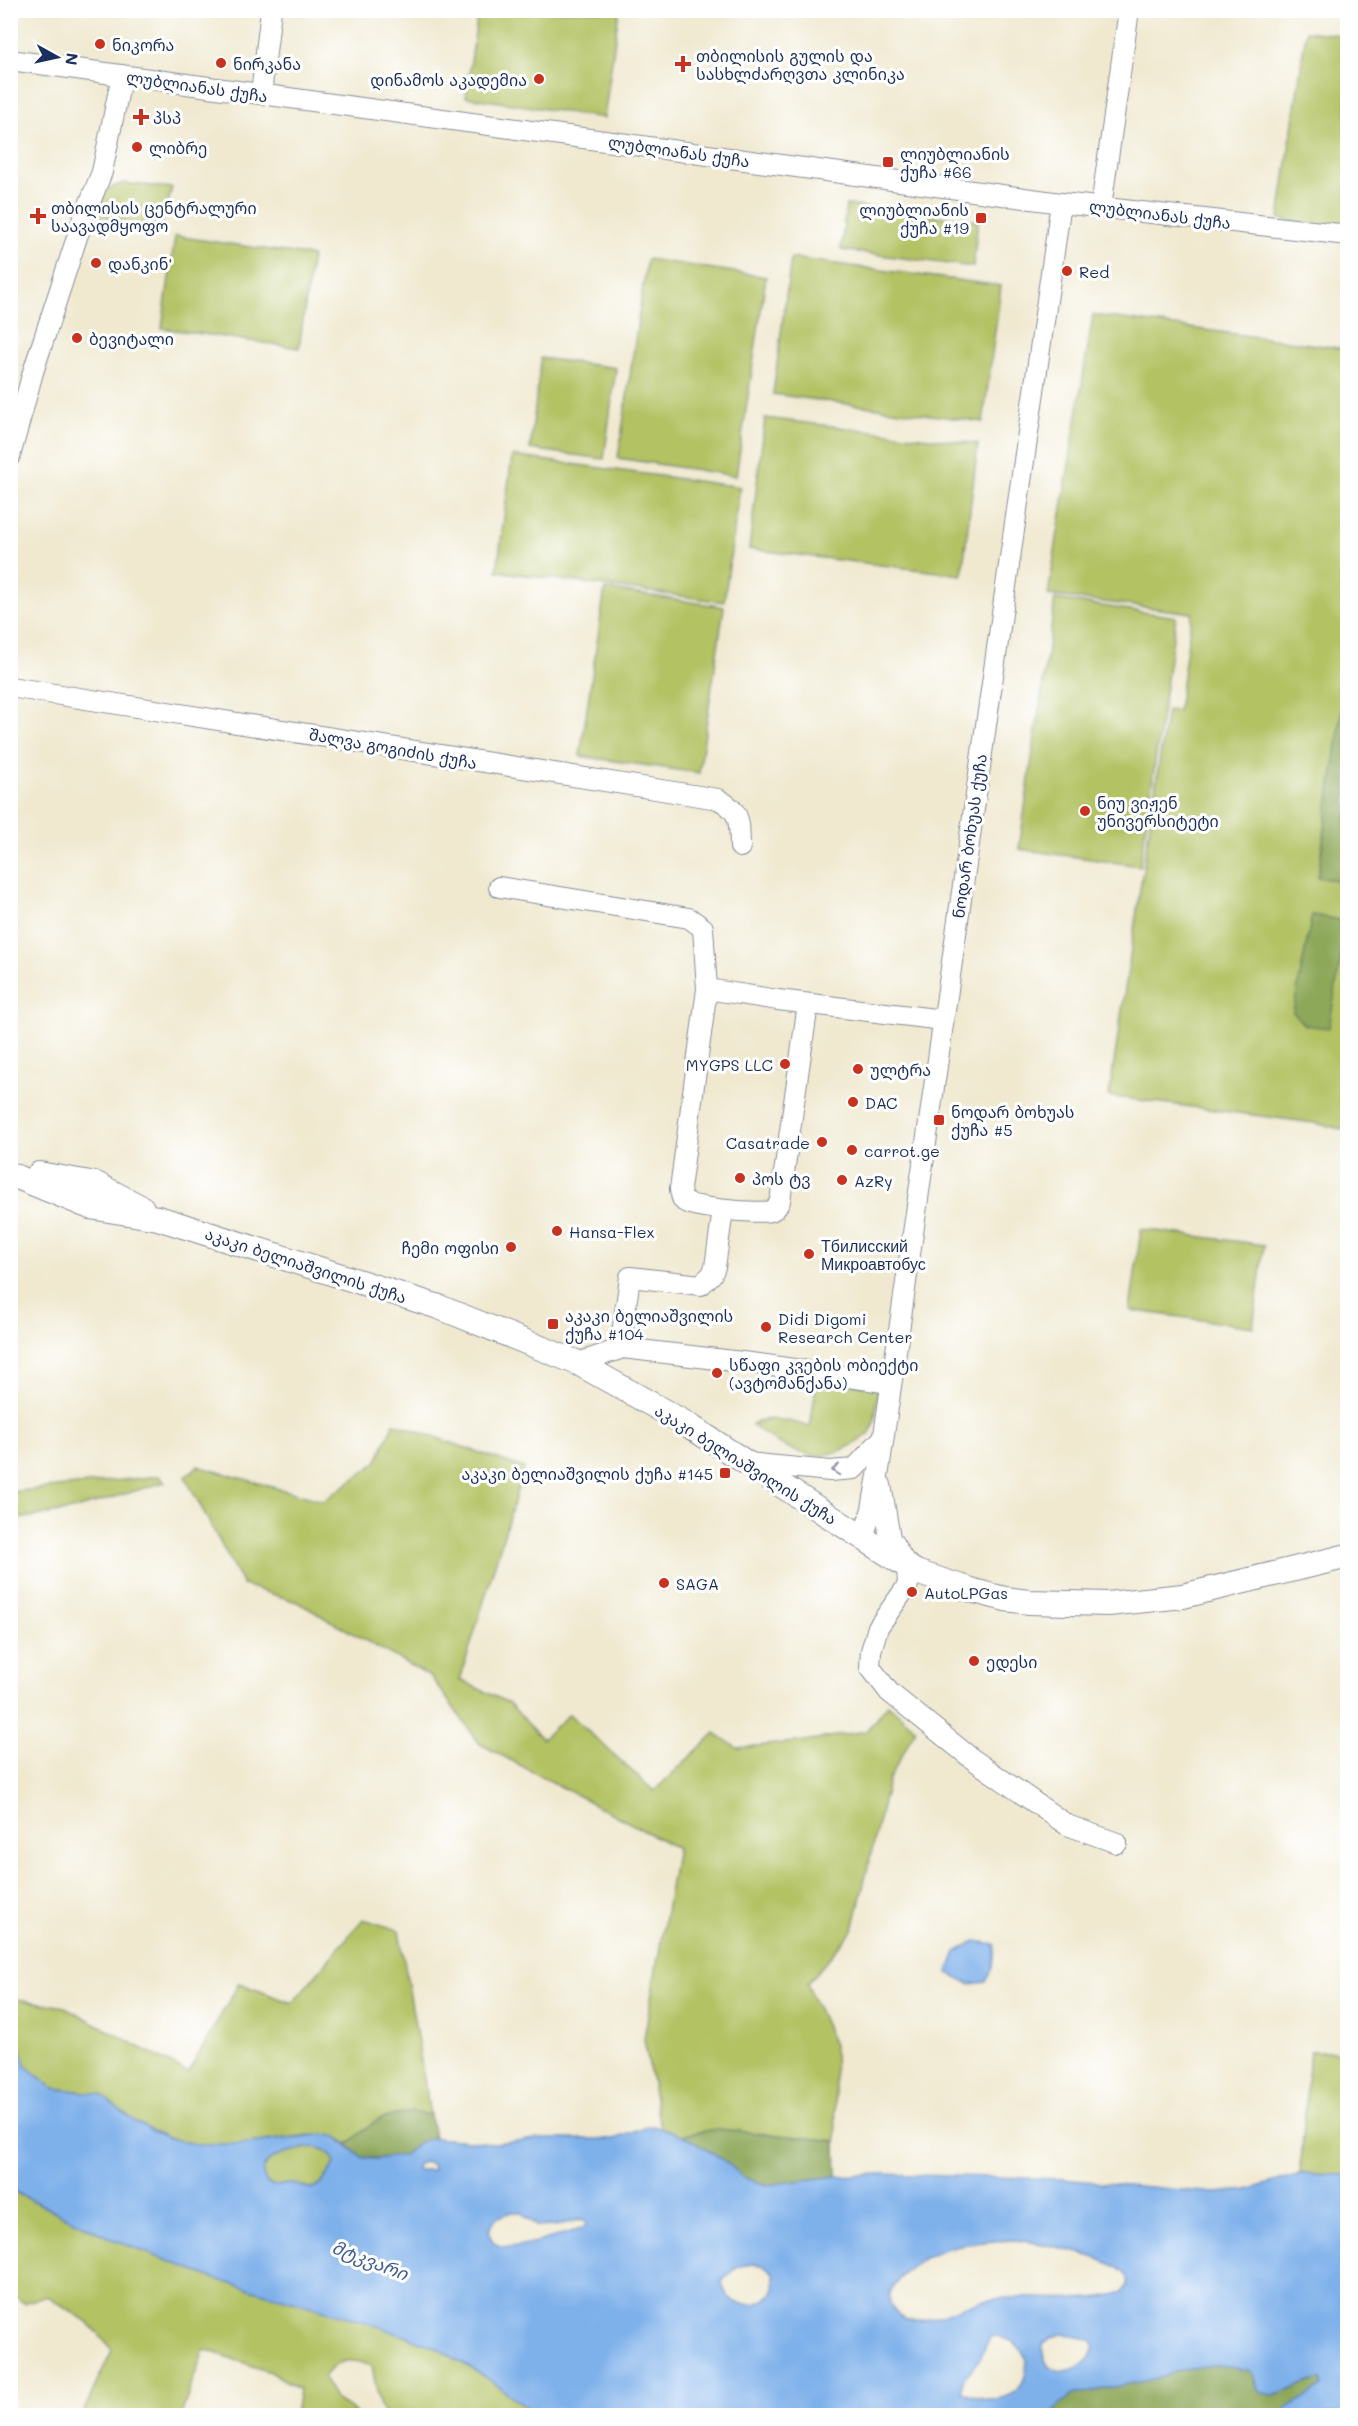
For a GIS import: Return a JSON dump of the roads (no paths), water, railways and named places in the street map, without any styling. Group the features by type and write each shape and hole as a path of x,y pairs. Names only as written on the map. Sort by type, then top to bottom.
{"main road":[{"name":"აკაკი ბელიაშვილის ქუჩა","path":"10,1169 439,1307 578,1363 685,1423 916,1572 1005,1599 1107,1604 1183,1596 1347,1556"},
{"name":"აკაკი ბელიაშვილის ქუჩა","path":"10,1174 93,1196"}],"street":[{"path":"261,94 271,10"},
{"path":"1101,207 1129,10"},
{"name":"ლუბლიანას ქუჩა","path":"10,60 1061,202 1347,235"},
{"path":"10,456 36,361 82,222 102,172 122,75"},
{"name":"ნოდარ ბოხუას ქუჩა","path":"879,1470 1061,202"},
{"name":"შალვა გოგიძის ქუჩა","path":"10,687 718,799 731,807 739,819 740,847"},
{"path":"499,887 688,918 703,928 707,989 681,1194 687,1204 723,1210 769,1212 776,1208 780,1201 808,1004"},
{"path":"707,989 942,1020"},
{"path":"620,1348 630,1277 701,1285 712,1274 715,1267 723,1210"},
{"path":"578,1363 620,1348 759,1364 890,1383"},
{"path":"747,1463 830,1471 854,1469 882,1439"},
{"path":"863,1538 872,1509 879,1470"},
{"path":"879,1470 890,1538 908,1566 908,1585 878,1627 871,1651 870,1667 889,1692 971,1758 1067,1825 1117,1843"}],"water":[{"path":"975,1941 995,1944 993,1968 986,1982 970,1984 948,1973 956,1952"},
{"name":"მტკვარი","path":"11,2046 21,2047 26,2066 53,2088 100,2094 137,2123 168,2138 195,2144 242,2144 325,2134 337,2137 361,2157 374,2159 405,2155 419,2142 434,2138 493,2143 538,2139 615,2139 650,2126 682,2135 722,2159 745,2178 767,2185 837,2176 880,2174 1062,2179 1215,2193 1248,2190 1300,2174 1347,2175 1347,2414 1281,2415 1289,2407 1322,2387 1322,2380 1272,2395 1259,2392 1252,2373 1248,2370 1213,2365 1184,2369 1154,2379 1073,2395 1057,2407 1051,2415 537,2415 493,2382 438,2348 369,2323 215,2279 114,2240 11,2190","holes":["312,2147 326,2152 335,2164 322,2183 312,2189 292,2184 274,2186 265,2179 264,2167 268,2161 282,2154","424,2162 432,2164 433,2170 416,2170 417,2164","521,2212 537,2227 555,2226 581,2219 586,2222 586,2225 581,2229 535,2242 508,2247 493,2241 490,2233 492,2224 502,2216","1024,2241 1076,2252 1110,2264 1122,2271 1128,2279 1128,2284 1123,2292 1107,2296 983,2301 920,2320 910,2320 893,2309 890,2300 891,2290 899,2279 918,2262 943,2249 984,2242","753,2263 765,2266 773,2273 774,2287 764,2300 748,2304 739,2303 725,2292 722,2282 732,2271","1062,2334 1092,2341 1095,2347 1082,2365 1063,2371 1054,2369 1047,2363 1043,2355 1043,2344 1052,2337","991,2337 1009,2340 1021,2350 1026,2362 1025,2376 1018,2389 1005,2397 986,2399 962,2391 965,2377 980,2359"]}],"place":[{"name":"ნიკორა","path":"100,44"},
{"name":"ნირკანა","path":"221,63"},
{"name":"თბილისის გულის და სასხლძარღვთა კლინიკა","path":"683,64"},
{"name":"დინამოს აკადემია","path":"539,79"},
{"name":"პსპ","path":"141,117"},
{"name":"ლიბრე","path":"137,147"},
{"name":"ლიუბლიანის ქუჩა #66","path":"888,162"},
{"name":"თბილისის ცენტრალური საავადმყოფო","path":"38,216"},
{"name":"ლიუბლიანის ქუჩა #19","path":"981,218"},
{"name":"დანკინ'","path":"96,263"},
{"name":"Red","path":"1067,271"},
{"name":"ბევიტალი","path":"77,338"},
{"name":"ნიუ ვიჟენ უნივერსიტეტი","path":"1085,811"},
{"name":"MYGPS LLC","path":"785,1064"},
{"name":"ულტრა","path":"858,1069"},
{"name":"DAC","path":"853,1102"},
{"name":"ნოდარ ბოხუას ქუჩა #5","path":"939,1120"},
{"name":"Casatrade","path":"822,1142"},
{"name":"carrot.ge","path":"852,1150"},
{"name":"პოს ტვ","path":"740,1178"},
{"name":"AzRy","path":"842,1180"},
{"name":"Hansa-Flex","path":"557,1231"},
{"name":"ჩემი ოფისი","path":"511,1247"},
{"name":"Тбилисский Микроавтобус","path":"809,1254"},
{"name":"აკაკი ბელიაშვილის ქუჩა #104","path":"553,1324"},
{"name":"Didi Digomi Research Center","path":"766,1327"},
{"name":"სწაფი კვების ობიექტი (ავტომანქანა)","path":"717,1373"},
{"name":"აკაკი ბელიაშვილის ქუჩა #145","path":"725,1473"},
{"name":"SAGA","path":"664,1583"},
{"name":"AutoLPGas","path":"912,1592"},
{"name":"ედესი","path":"974,1661"}]}
